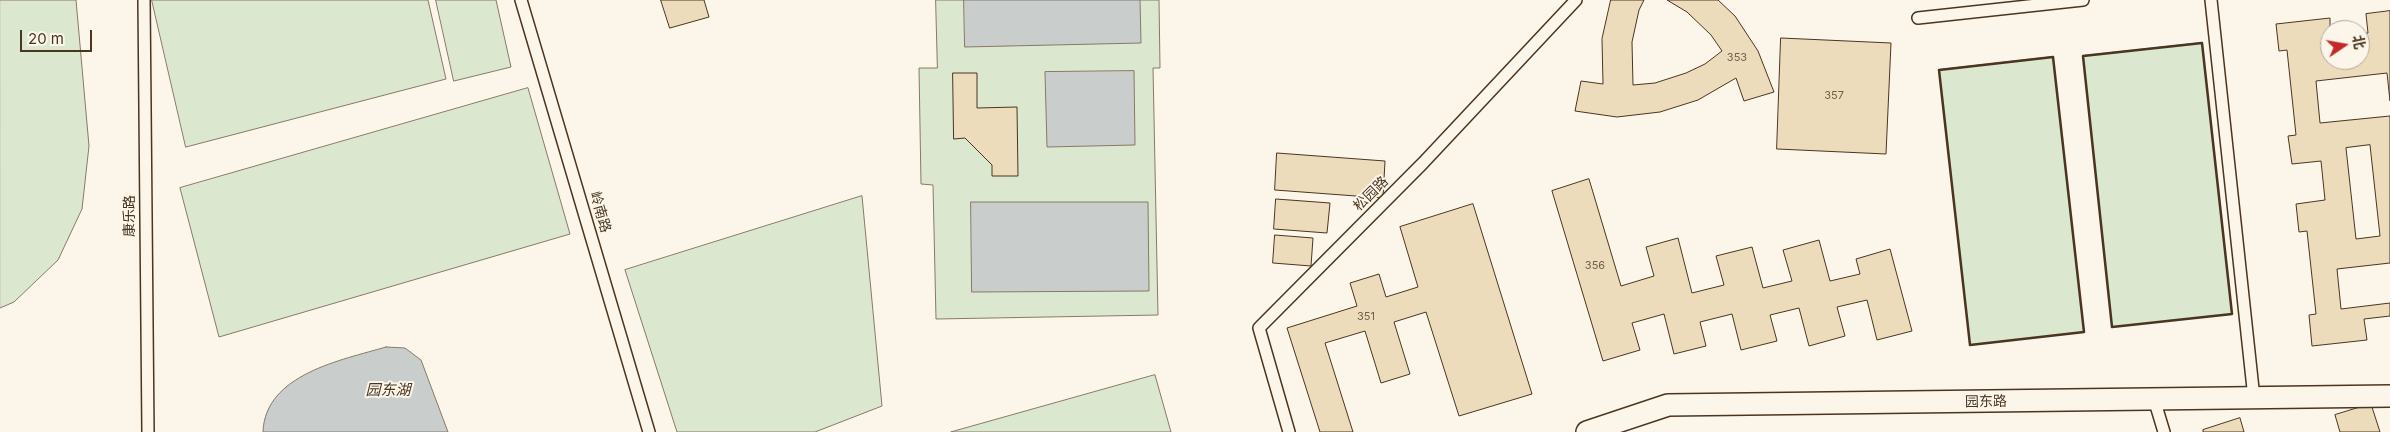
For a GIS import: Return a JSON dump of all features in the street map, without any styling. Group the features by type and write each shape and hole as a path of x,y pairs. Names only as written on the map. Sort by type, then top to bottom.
{"street":[{"name":"园东路","path":"1587,432 1668,405 2390,396"}],"lane":[{"name":"康乐路","path":"144,0 148,432"},
{"name":"岭南路","path":"521,0 649,432"},
{"name":"松园路","path":"1289,432 1259,328 1422,163 1576,0"},
{"path":"1918,18 2083,0"},
{"path":"2211,0 2254,398"},
{"path":"2154,399 2164,432"}],"green space":[{"path":"0,0 76,0 89,146 82,209 58,260 14,302 0,308"},
{"path":"152,0 428,0 446,79 186,147"},
{"path":"436,0 496,0 511,67 454,81"},
{"path":"936,0 1159,0 1160,68 1153,68 1158,315 936,319 933,185 921,184 919,68 937,68"},
{"path":"2202,43 2232,314 2112,327 2083,56"},
{"path":"2053,57 2084,332 1970,345 1939,70"},
{"path":"528,88 570,234 219,337 180,188"},
{"path":"862,196 882,406 815,432 677,432 625,270"},
{"path":"1155,375 1171,432 951,432"}],"water":[{"path":"964,0 1140,0 1141,43 965,47"},
{"path":"1134,71 1135,145 1047,147 1045,72"},
{"path":"971,202 1148,202 1149,291 972,292"},
{"name":"园东湖","path":"386,347 405,348 421,360 448,432 263,432 267,412 277,396 291,383 328,364"}],"building":[{"path":"661,0 704,0 709,17 670,28"},
{"path":"1611,0 1644,0 1639,10 1632,42 1633,85 1655,83 1686,73 1705,64 1722,51 1711,35 1687,12 1667,0 1718,0 1735,16 1758,51 1774,92 1744,101 1736,78 1698,100 1660,112 1617,117 1575,111 1581,81 1603,84 1602,39"},
{"path":"2390,11 2390,101 2387,73 2316,81 2320,123 2390,116 2390,263 2337,269 2341,309 2390,303 2390,316 2364,319 2367,340 2312,346 2309,315 2316,314 2307,231 2299,232 2296,204 2325,200 2321,161 2292,164 2288,136 2296,135 2287,50 2279,51 2276,24 2330,18 2330,20 2320,20 2320,70 2370,70 2370,20 2367,20 2366,14","holes":["2370,145 2380,236 2356,239 2346,148"]},
{"path":"1781,38 1891,43 1886,154 1777,149"},
{"path":"953,73 977,73 977,108 1017,107 1018,176 992,176 992,165 965,138 954,139"},
{"path":"1277,153 1385,161 1383,198 1275,190"},
{"path":"1589,179 1621,286 1654,276 1646,247 1678,238 1692,293 1724,285 1716,256 1752,247 1763,288 1792,281 1783,250 1819,240 1830,281 1860,274 1856,259 1890,249 1912,331 1877,340 1867,300 1837,307 1845,336 1809,346 1799,308 1770,315 1777,341 1741,350 1732,314 1700,322 1706,346 1674,354 1664,314 1632,323 1640,350 1603,361 1552,191"},
{"path":"1276,199 1330,203 1327,233 1274,229"},
{"path":"1473,204 1532,394 1459,416 1426,312 1394,322 1410,374 1381,383 1365,331 1325,343 1353,432 1320,432 1287,328 1357,306 1350,283 1379,274 1386,297 1418,287 1400,227"},
{"path":"1275,235 1313,238 1311,266 1273,263"},
{"path":"2371,404 2380,432 2340,432 2335,415"},
{"path":"2240,418 2244,432 2203,432 2203,430"}],"wall":[{"path":"2202,43 2232,314 2112,327 2083,56 2202,43"},
{"path":"2053,57 2084,332 1970,345 1939,70 2053,57"}]}
